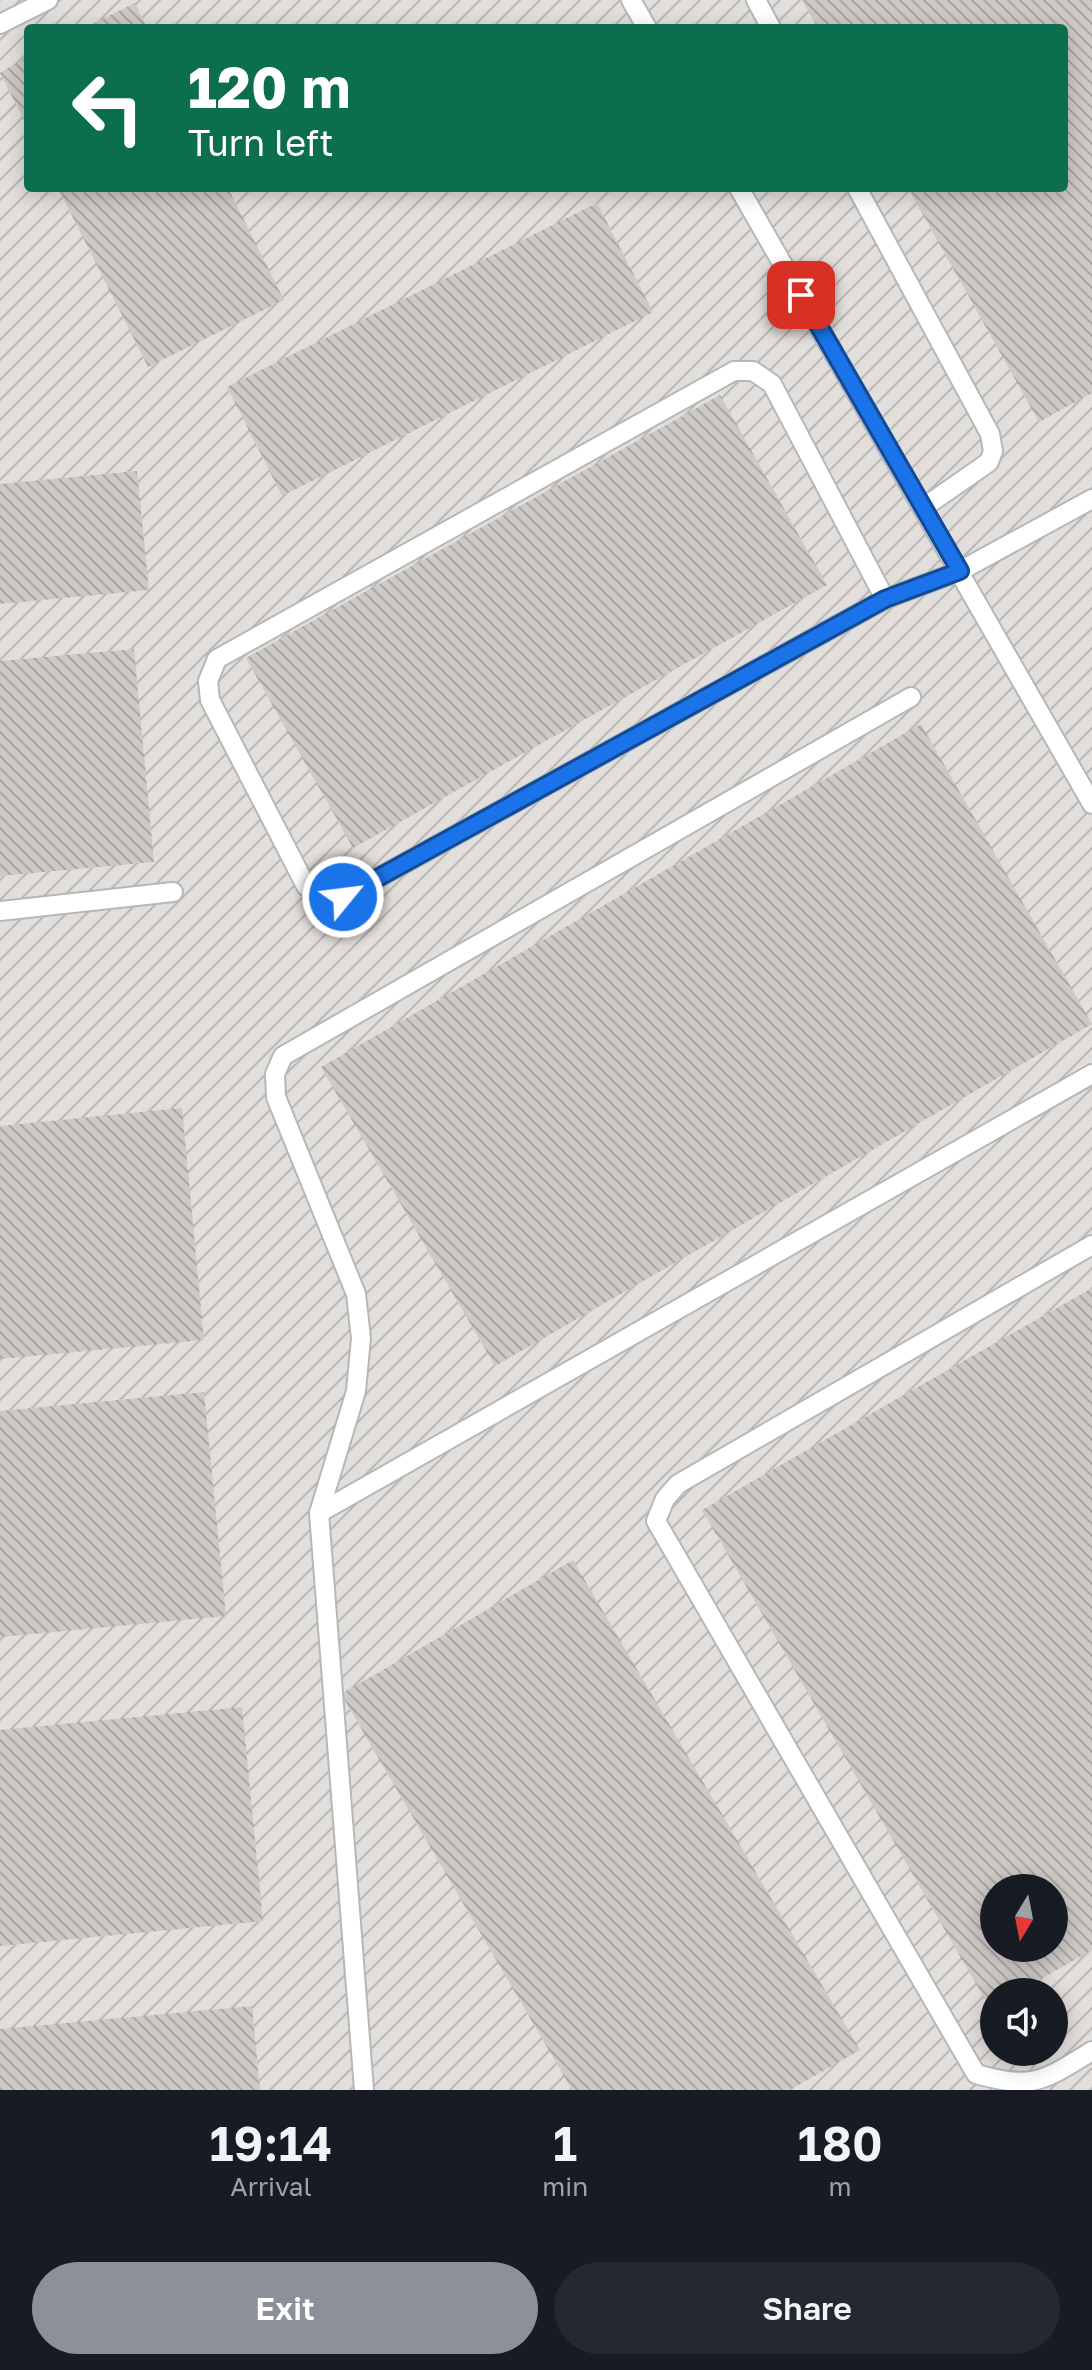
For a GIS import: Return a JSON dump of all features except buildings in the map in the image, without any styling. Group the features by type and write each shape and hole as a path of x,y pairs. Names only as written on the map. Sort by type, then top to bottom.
{"lane":[{"path":"0,24 48,0"},
{"path":"631,0 645,24"},
{"path":"756,0 769,24"},
{"path":"741,192 1092,804"},
{"path":"859,192 990,434 993,451 989,462 923,508"},
{"path":"885,599 772,384 753,371 734,371 217,659 208,681 210,700 306,886 323,895 343,897 885,599 960,571 1092,499"},
{"path":"364,2090 319,1513 356,1391 361,1338 356,1294 276,1097 275,1074 283,1056 911,697"},
{"path":"0,911 173,892"},
{"path":"319,1513 1092,1074"},
{"path":"1092,1245 678,1484 658,1510 656,1521 976,2074 1002,2086 1029,2089 1092,2051"}],"shaded area":[{"path":"0,0 1092,0 1092,2090 0,2090"}],"route":[{"path":"343,897 885,599 960,571 801,295"}]}
